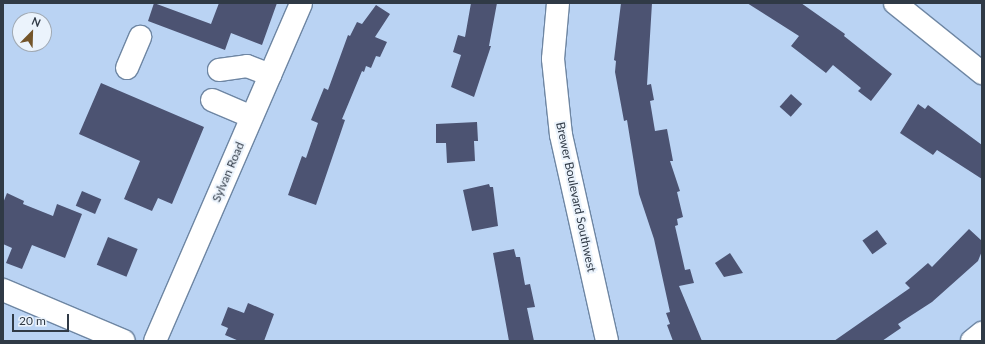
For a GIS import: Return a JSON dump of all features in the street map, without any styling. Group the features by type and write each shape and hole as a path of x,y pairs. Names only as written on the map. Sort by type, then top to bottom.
{"street":[{"name":"Sylvan Road","path":"155,341 301,3"},
{"name":"Brewer Boulevard Southwest","path":"558,3 553,59 561,135 607,341"},
{"path":"895,3 982,73"},
{"path":"127,68 140,37"},
{"path":"218,70 247,66 270,75"},
{"path":"212,100 252,117"},
{"path":"3,290 124,341"},
{"path":"972,341 982,333"}],"building":[{"path":"154,3 211,24 219,3 277,3 262,45 231,33 225,50 148,21"},
{"path":"471,3 497,3 489,46 491,46 474,97 451,87 461,55 453,52 458,35 465,37"},
{"path":"621,3 652,3 647,85 651,84 654,100 650,101 655,131 667,129 673,161 670,161 680,191 677,192 683,217 677,219 678,225 675,226 685,270 690,269 694,283 679,286 702,341 673,341 667,325 670,324 666,313 670,312 654,239 639,194 627,120 624,121 615,72 616,61 614,60"},
{"path":"747,3 801,3 845,34 844,36 892,74 871,101 858,91 861,88 833,65 826,73 791,46 799,36"},
{"path":"376,5 390,14 375,37 387,42 380,57 376,56 371,68 366,66 364,72 362,71 342,119 345,120 316,205 288,195 302,156 306,158 318,123 311,120 324,88 328,90 348,35 350,36 357,22 362,24"},
{"path":"101,83 204,127 172,204 158,198 152,211 124,199 140,161 79,134"},
{"path":"791,94 802,104 791,117 780,107"},
{"path":"918,104 925,109 928,105 982,145 982,179 937,150 933,155 900,133"},
{"path":"477,122 478,141 474,141 475,161 447,163 446,143 436,143 436,124"},
{"path":"489,184 490,187 493,187 498,226 472,231 463,190"},
{"path":"82,191 101,199 95,214 76,206"},
{"path":"7,193 24,201 23,204 53,216 57,204 82,214 65,258 32,245 22,269 6,263 12,248 3,244 3,203"},
{"path":"969,229 982,241 982,251 978,261 932,302 898,324 901,328 882,341 834,341 910,288 905,283 928,263 932,267"},
{"path":"877,230 887,244 872,254 862,241"},
{"path":"108,237 138,249 126,277 97,265"},
{"path":"514,249 516,257 520,257 525,285 530,284 535,307 527,308 534,341 509,341 493,253"},
{"path":"730,253 743,273 724,277 715,263"},
{"path":"248,303 274,314 264,341 239,341 225,335 228,328 221,325 228,307 244,313"}]}
